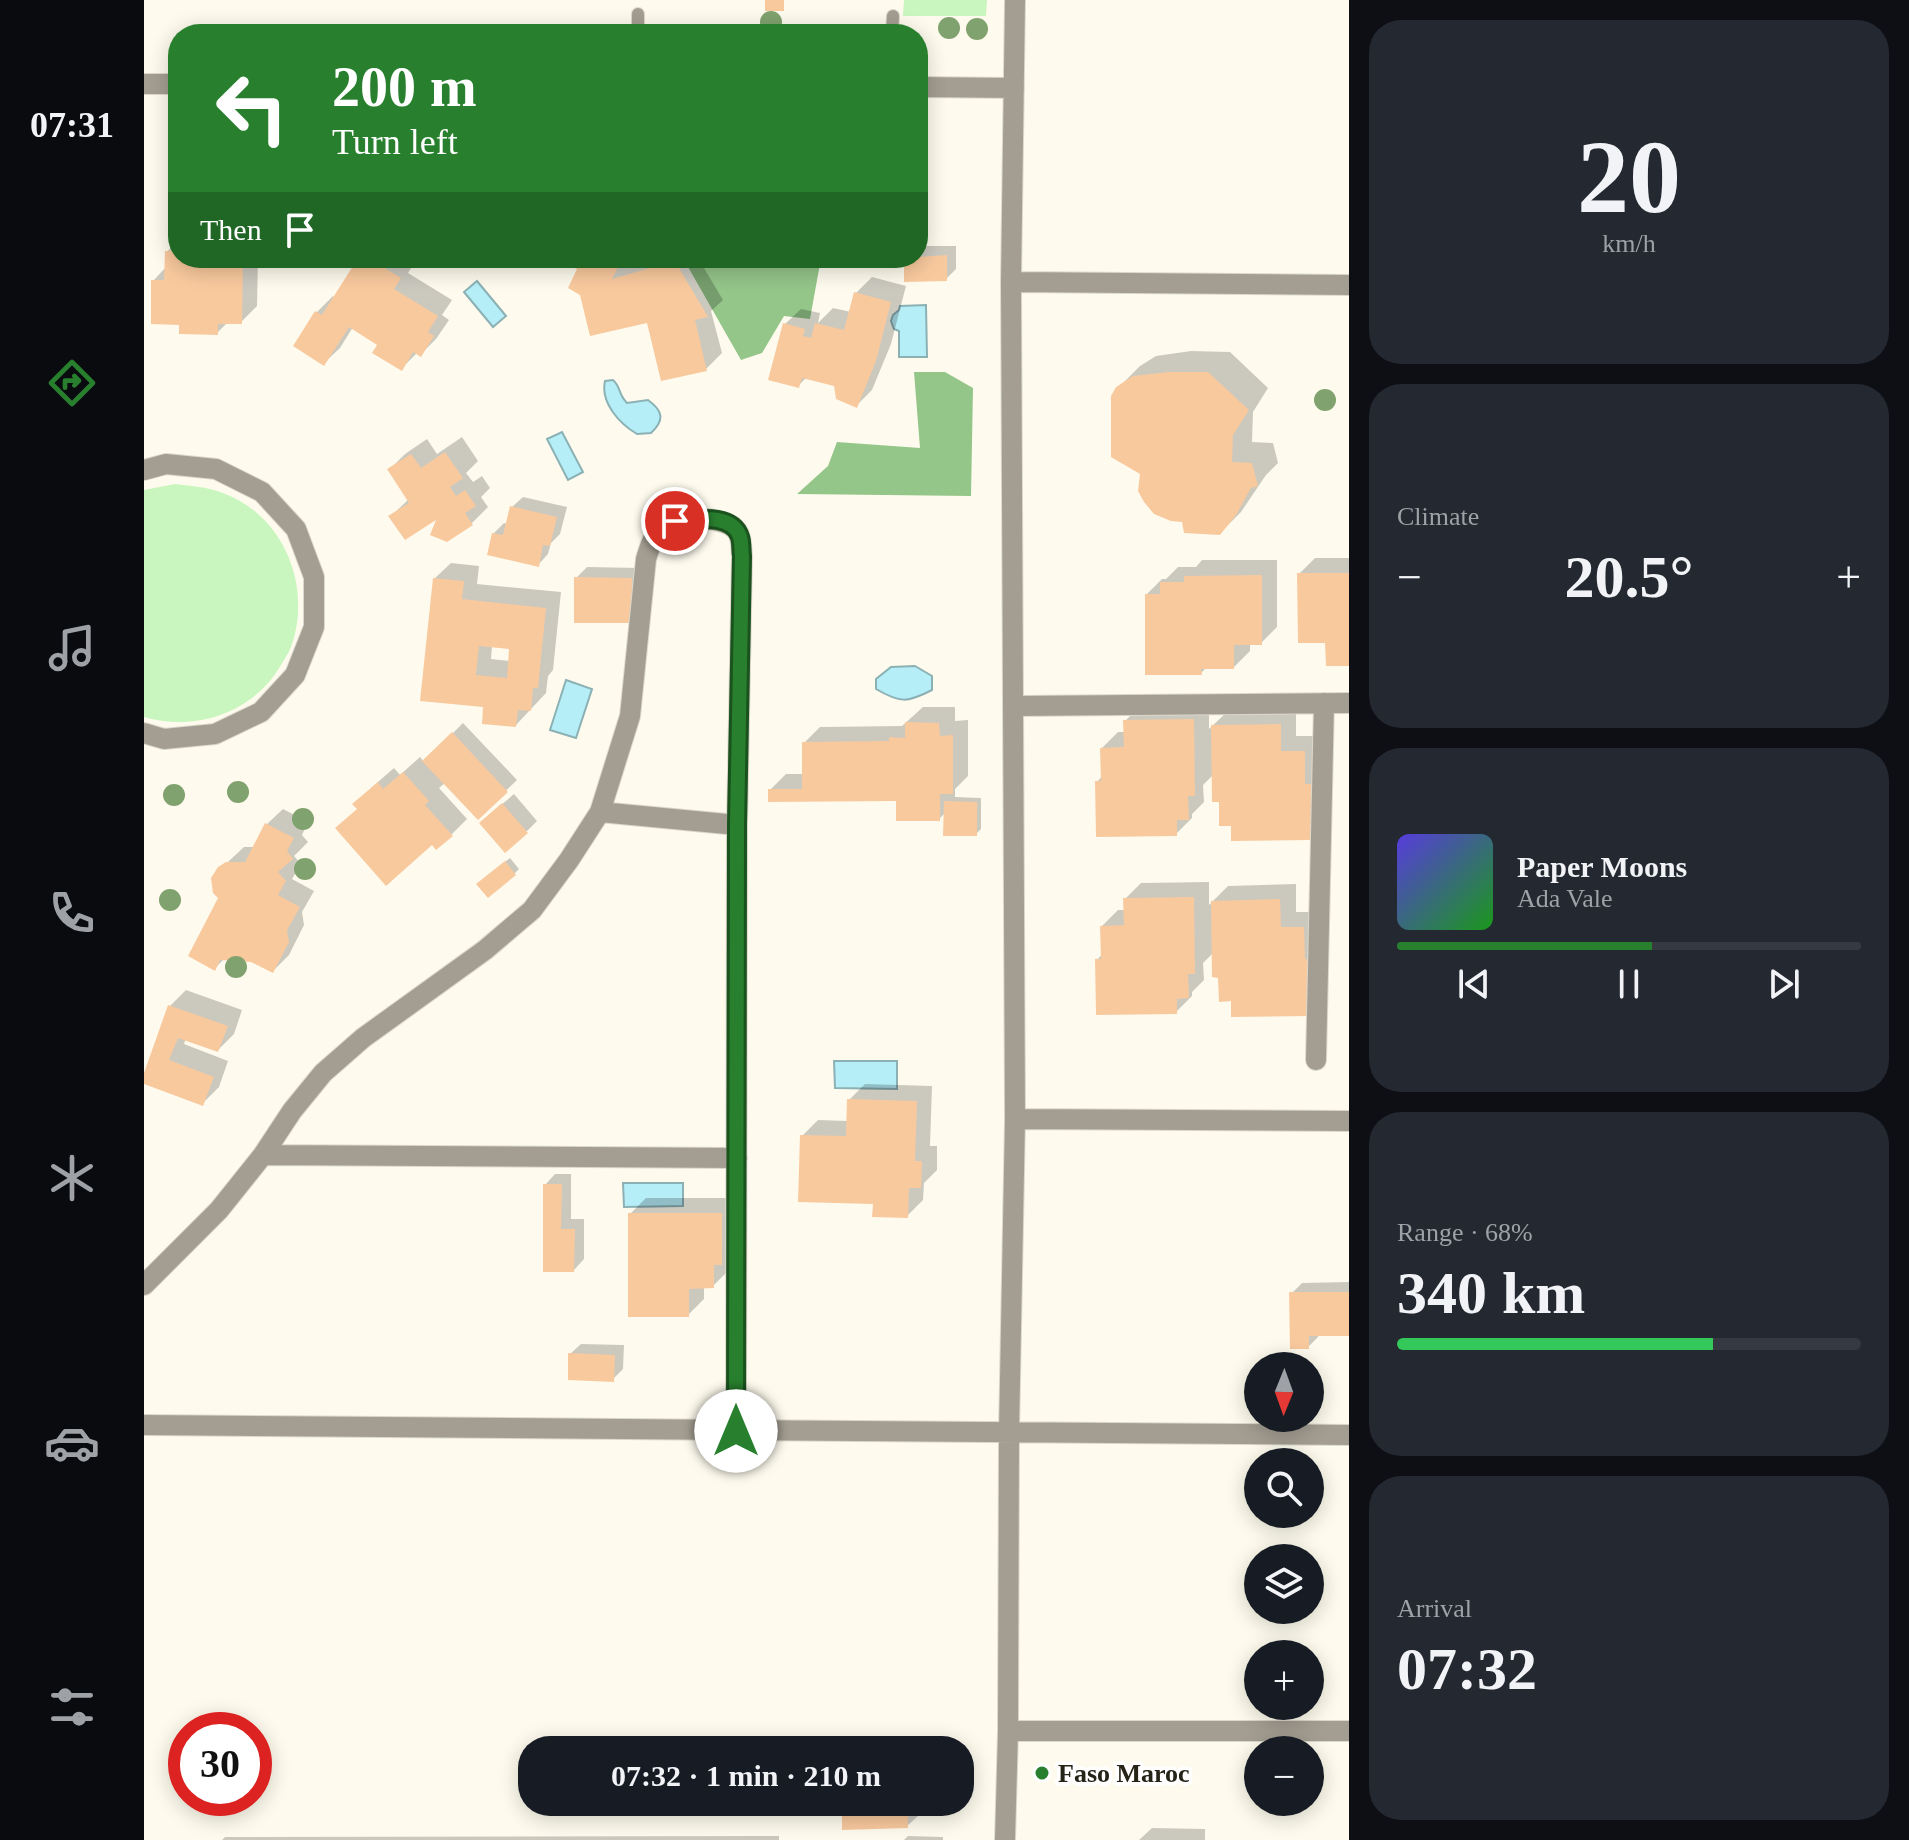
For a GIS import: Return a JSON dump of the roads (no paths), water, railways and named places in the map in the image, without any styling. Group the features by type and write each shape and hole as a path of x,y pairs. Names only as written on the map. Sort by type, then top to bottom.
{"street":[{"path":"1005,1840 1015,1119 1011,282 1015,0"},
{"path":"144,84 168,84"},
{"path":"928,87 1014,88"},
{"path":"1011,282 1349,285"},
{"path":"144,470 166,464 216,469 262,492 296,529 314,577 314,627 295,675 261,712 215,734 164,739 144,733"},
{"path":"144,1285 219,1210 323,1073 363,1038 485,950 532,910 600,812 630,716 646,559 655,535 675,521 713,519 728,523 737,530 742,556 737,825 736,1431"},
{"path":"1316,1060 1324,703"},
{"path":"1013,706 1349,703"},
{"path":"600,812 737,825"},
{"path":"1015,1119 1349,1121"},
{"path":"263,1155 737,1158"},
{"path":"144,1425 1349,1435"},
{"path":"1008,1731 1349,1731"}],"lane":[{"path":"638,14 638,24"},
{"path":"893,16 893,24"}],"water":[{"path":"477,281 506,316 493,327 464,292"},
{"path":"926,305 927,357 899,357 899,331 894,329 891,321 893,315 900,306"},
{"path":"613,380 627,403 648,400 657,408 660,420 651,433 637,434 613,412 604,389 605,381"},
{"path":"562,432 583,472 568,480 547,439"},
{"path":"915,666 932,676 932,690 904,700 876,689 876,679 891,667"},
{"path":"566,680 592,689 576,738 550,730"},
{"path":"834,1061 897,1061 897,1089 835,1088"},
{"path":"623,1183 683,1183 683,1206 624,1207"}],"place":[{"name":"Faso Maroc","path":"1042,1773"}]}
